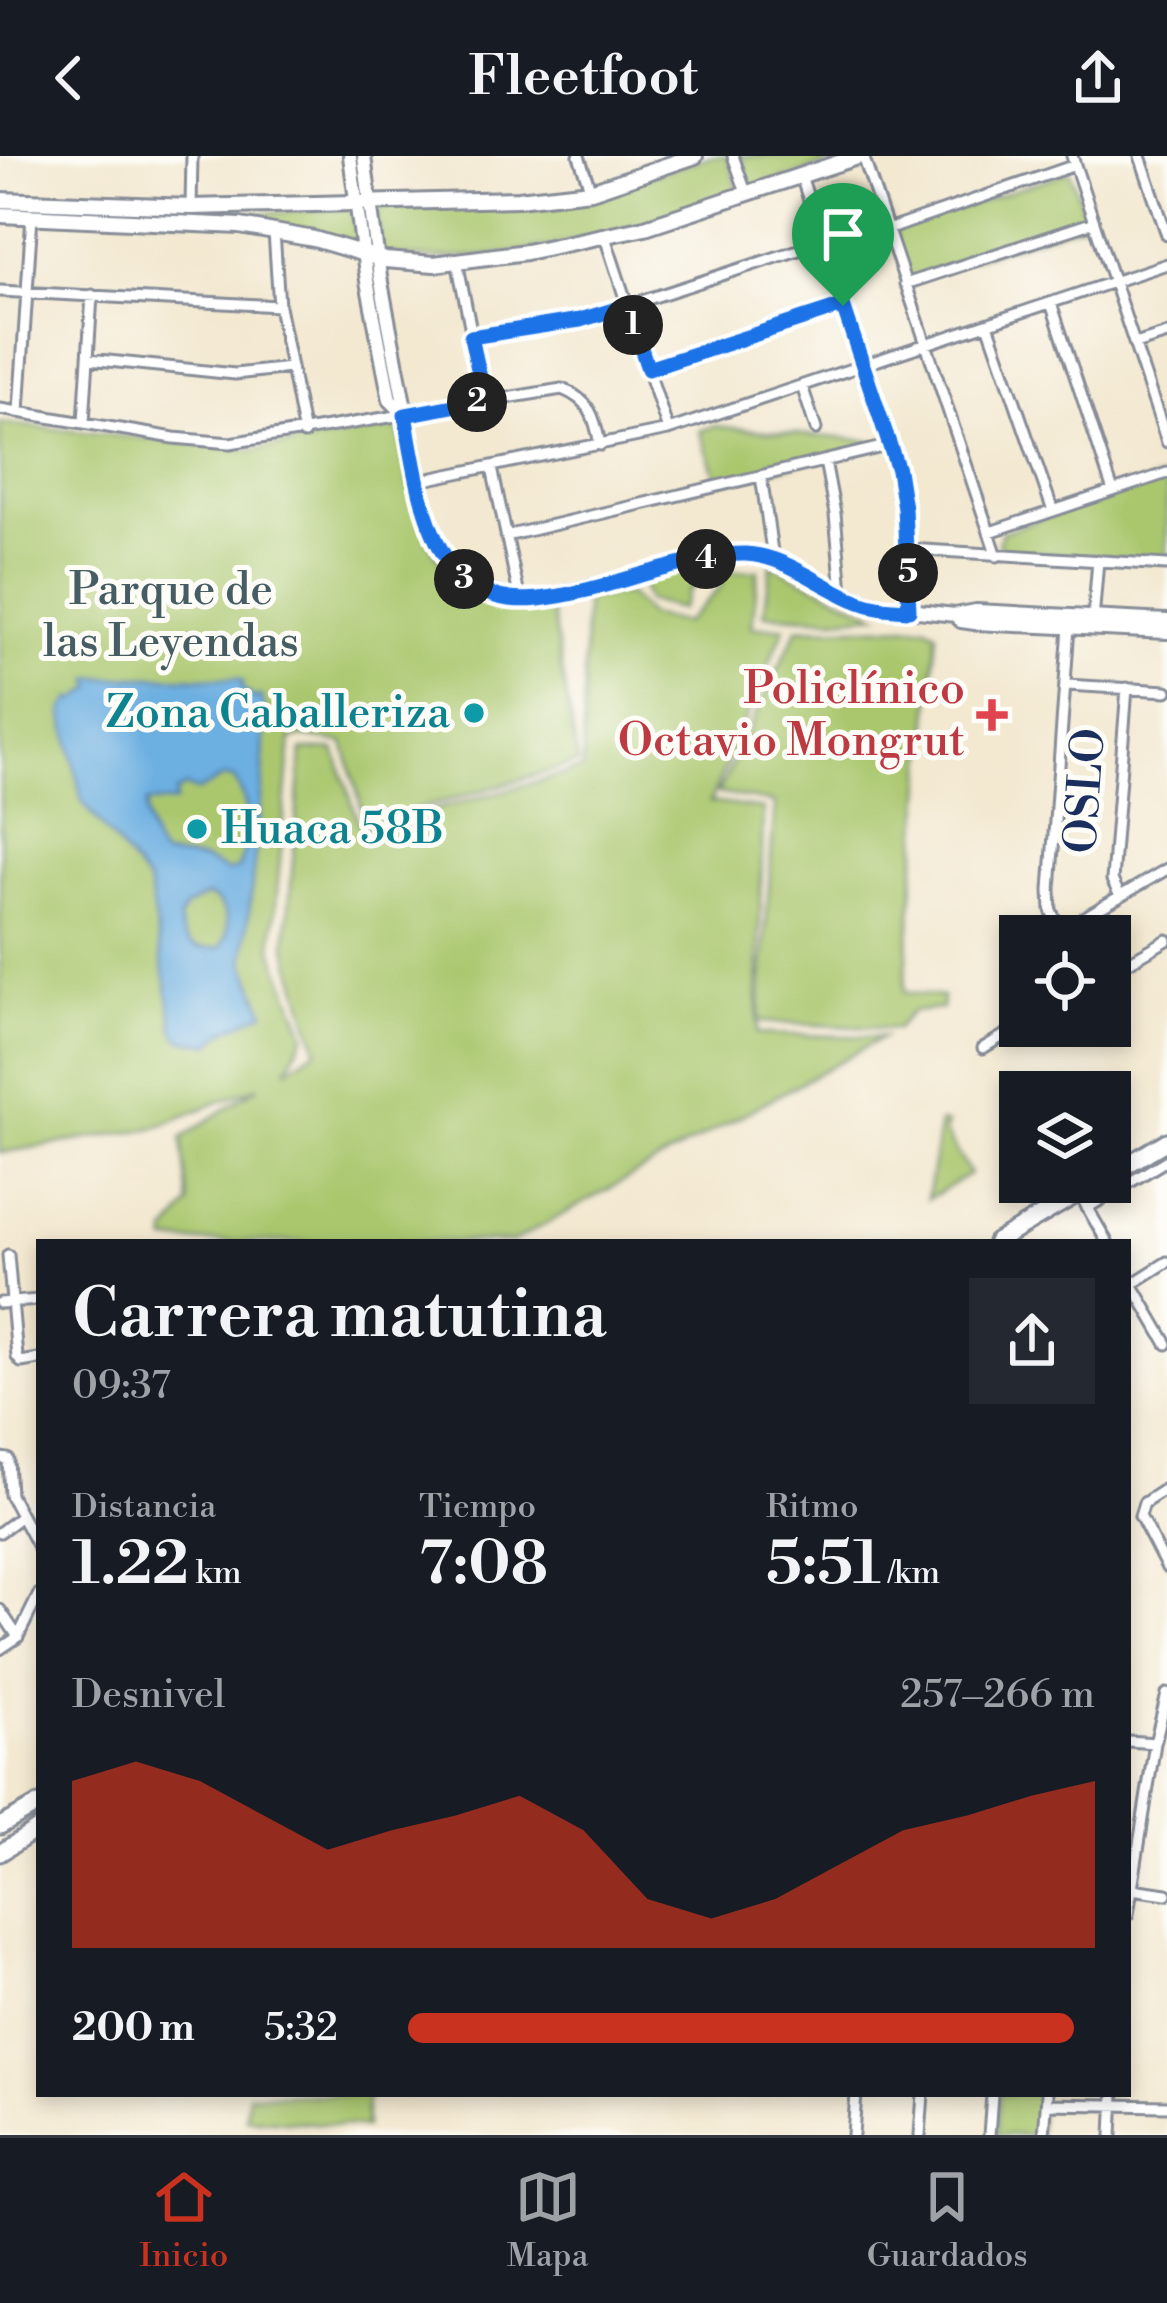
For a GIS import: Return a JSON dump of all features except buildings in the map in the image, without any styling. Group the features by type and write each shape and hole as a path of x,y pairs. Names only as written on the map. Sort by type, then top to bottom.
{"main road":[{"path":"0,200 191,207 538,197 591,190 695,156"},
{"path":"0,215 274,230 370,256 412,263 457,261 605,237 861,156"},
{"path":"1131,1163 1167,1142"},
{"path":"1002,1239 1077,1203"},
{"path":"0,1826 36,1806"},
{"path":"20,1814 34,1817 36,1826"},
{"path":"0,1852 36,1831"}],"street":[{"path":"191,207 192,156"},
{"path":"350,156 365,204"},
{"path":"364,156 370,256 434,541 448,564 479,588 520,600 562,596 721,555 753,554 773,558 872,606 955,615 961,621 1167,621"},
{"path":"579,156 591,190"},
{"path":"734,156 747,195"},
{"path":"861,156 998,556"},
{"path":"1140,156 1167,235"},
{"path":"887,230 1073,161 1135,344 1161,405 1167,442"},
{"path":"801,176 891,445 904,508 909,610"},
{"path":"19,411 32,216"},
{"path":"904,284 1094,222"},
{"path":"274,230 279,306 304,434"},
{"path":"605,237 668,430"},
{"path":"471,337 580,320 823,242"},
{"path":"457,261 485,400"},
{"path":"419,481 668,430 1167,264"},
{"path":"0,291 279,306"},
{"path":"84,422 92,295"},
{"path":"1051,303 1113,491"},
{"path":"648,369 843,306"},
{"path":"988,324 1053,511"},
{"path":"1135,344 1167,334"},
{"path":"89,359 235,374 290,368"},
{"path":"802,386 816,429"},
{"path":"0,409 207,442 304,434 562,388 579,395 590,407 600,445"},
{"path":"506,536 891,445"},
{"path":"825,461 842,594"},
{"path":"492,468 520,600"},
{"path":"990,532 1167,473"},
{"path":"761,476 773,558"},
{"path":"908,549 1167,565"},
{"path":"1093,622 1098,560"},
{"path":"1052,915 1050,890 1069,622"},
{"path":"1093,622 1167,632"},
{"path":"1067,685 1167,691"},
{"name":"OSLO","path":"1120,896 1112,880 1127,688"},
{"path":"1089,915 1167,869"},
{"path":"1131,961 1167,940"},
{"path":"983,1048 999,1038"},
{"path":"1131,1177 1167,1160"},
{"path":"1085,1203 1105,1239"},
{"path":"8,1255 6,1303 16,1357 21,1362 36,1360"},
{"path":"1131,1280 1167,1262"},
{"path":"1131,1283 1167,1344"},
{"path":"6,1303 36,1300"},
{"path":"4,1458 10,1492 36,1544"},
{"path":"1167,1488 1144,1503 1140,1516 1167,1568"},
{"path":"0,1532 20,1517"},
{"path":"0,1649 18,1637 36,1600"},
{"path":"0,1610 18,1637"},
{"path":"1131,1883 1167,1694"},
{"path":"1131,1742 1155,1743"},
{"path":"1131,1889 1167,1894"},
{"path":"853,2135 856,2097"},
{"path":"920,2135 923,2097"},
{"path":"989,2135 992,2097"},
{"path":"1044,2135 1047,2099 1167,2106"},
{"path":"1112,2135 1114,2100"}],"green space":[{"path":"711,156 728,156 739,194 608,233 517,252 426,258 381,254 376,207 585,197"},
{"path":"740,156 851,156 751,190"},
{"path":"1070,171 1087,222 907,279 893,231"},
{"path":"0,204 242,214 352,208 358,245 253,220 0,212"},
{"name":"Parque de las Leyendas","path":"0,423 253,450 398,428 416,509 438,558 455,578 476,594 503,603 550,603 578,763 366,824 344,743 291,739 272,948 305,1034 286,1070 317,1049 286,945 302,750 335,750 361,830 583,769 585,599 627,593 648,615 685,623 721,587 725,572 758,570 752,627 785,627 710,802 763,809 757,1034 883,1037 518,1239 167,1239 189,1205 182,1138 259,1086 154,1128 0,1153"},
{"path":"714,426 870,441 873,446 718,482 700,431"},
{"path":"1167,476 1167,562 1004,551 998,543 1002,532"},
{"path":"709,558 708,579 689,590 681,609 647,601 639,575"},
{"path":"771,565 877,614 835,618 764,614"},
{"path":"927,626 937,633 904,992 943,997 942,1009 911,1012 896,1029 759,1022 775,803 718,793 798,628"},
{"path":"940,1123 947,1124 945,1133 970,1174 927,1199"},
{"path":"248,2097 367,2097 365,2127 246,2118"},
{"path":"999,2097 1041,2097 1038,2135 996,2135"}],"water":[{"path":"239,679 241,688 255,699 260,696 264,707 263,778 244,961 265,1012 225,1031 211,1044 181,1040 175,1032 148,883 82,801 63,711 72,698 75,701 94,687 90,680","holes":["224,777 234,779 247,812 238,869 227,871 204,860 162,856 146,816 147,803 175,802 176,792 185,787 198,791","206,896 224,910 227,933 221,947 191,944 180,927 186,907"]}],"place":[{"name":"Zona Caballeriza","path":"474,713"},
{"name":"Policlínico Octavio Mongrut","path":"992,715"},
{"name":"Huaca 58B","path":"197,829"}],"route":[{"path":"627,306 648,369 843,306 898,470 908,549 909,610 857,602 782,562 753,554 721,555 562,596 520,600 467,582 440,553 428,523 405,415 485,400 471,337 543,328 627,306"}]}
